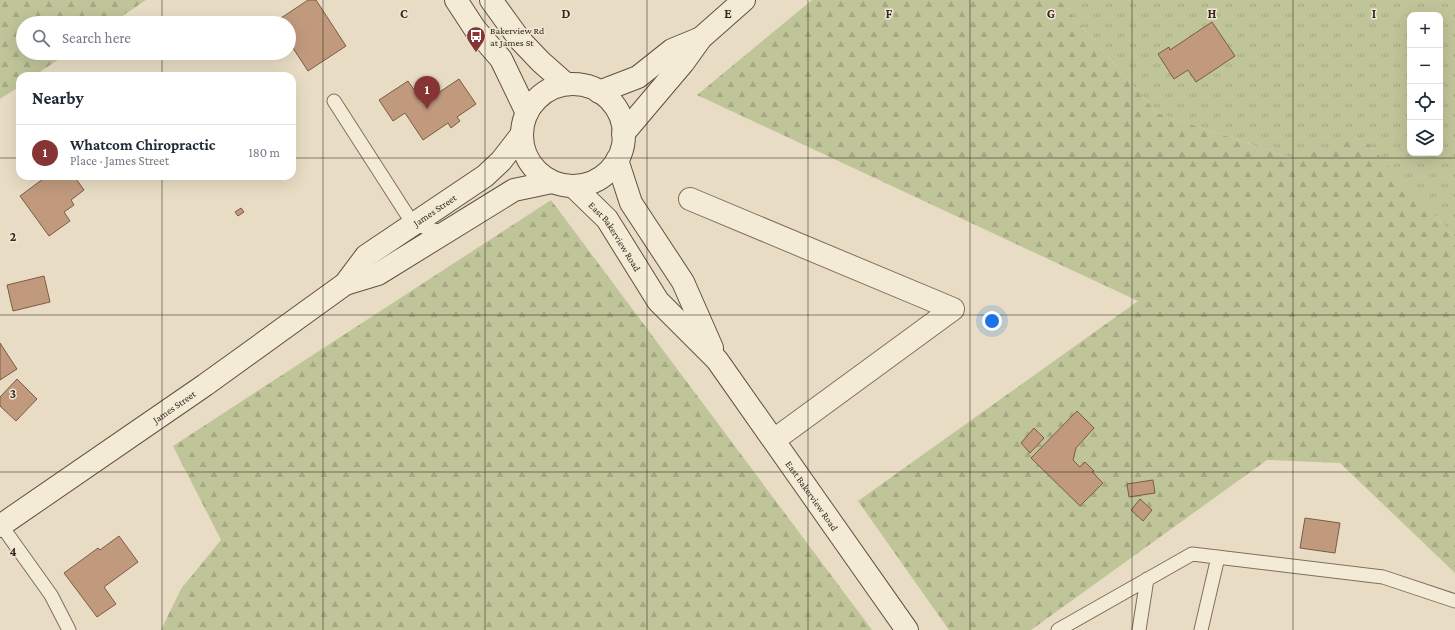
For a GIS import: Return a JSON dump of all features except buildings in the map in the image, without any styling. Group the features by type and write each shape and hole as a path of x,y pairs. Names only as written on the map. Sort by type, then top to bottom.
{"main road":[{"path":"456,0 475,29 501,59 527,113"},
{"path":"491,0 520,40 541,62 566,84"},
{"path":"623,134 683,63 700,38 744,0"},
{"path":"599,92 638,77 672,50 700,38"},
{"path":"566,84 580,85 599,92 607,98 621,118 623,143 617,160 604,175 595,181 584,185 562,185 552,182 542,176 527,158 523,146 523,123 534,102 549,90 566,84"},
{"name":"James Street","path":"0,525 205,384 345,284 366,256 485,176 501,161 522,134"},
{"name":"East Bakerview Road","path":"617,160 631,203 683,282 717,360"},
{"name":"James Street","path":"345,284 378,274 514,190 552,182"},
{"name":"East Bakerview Road","path":"573,186 607,219 658,301 717,360 908,630"},
{"path":"690,199 953,309 774,440"}],"lane":[{"path":"334,101 413,224 444,233"},
{"path":"0,525 51,595 69,630"},
{"path":"1058,630 1192,554 1383,577 1455,601"},
{"path":"1202,630 1218,557"},
{"path":"1139,630 1147,580"}],"green space":[{"path":"0,0 146,0 122,16 16,16 16,60 58,60 40,72 16,72 16,89 0,99"},
{"path":"812,0 1059,0 1157,113 1292,158 1361,136 1455,237 1455,573 1340,463 1267,460 1031,630 949,630 858,501 1138,301 697,95"},
{"path":"1059,0 1455,0 1455,237 1361,137 1292,158 1157,113"},
{"path":"551,200 872,630 161,630 181,589 221,540 173,446"}],"place":[{"name":"Bakerview Rd at James St","path":"476,53"},
{"name":"Whatcom Chiropractic","path":"427,109"}]}
